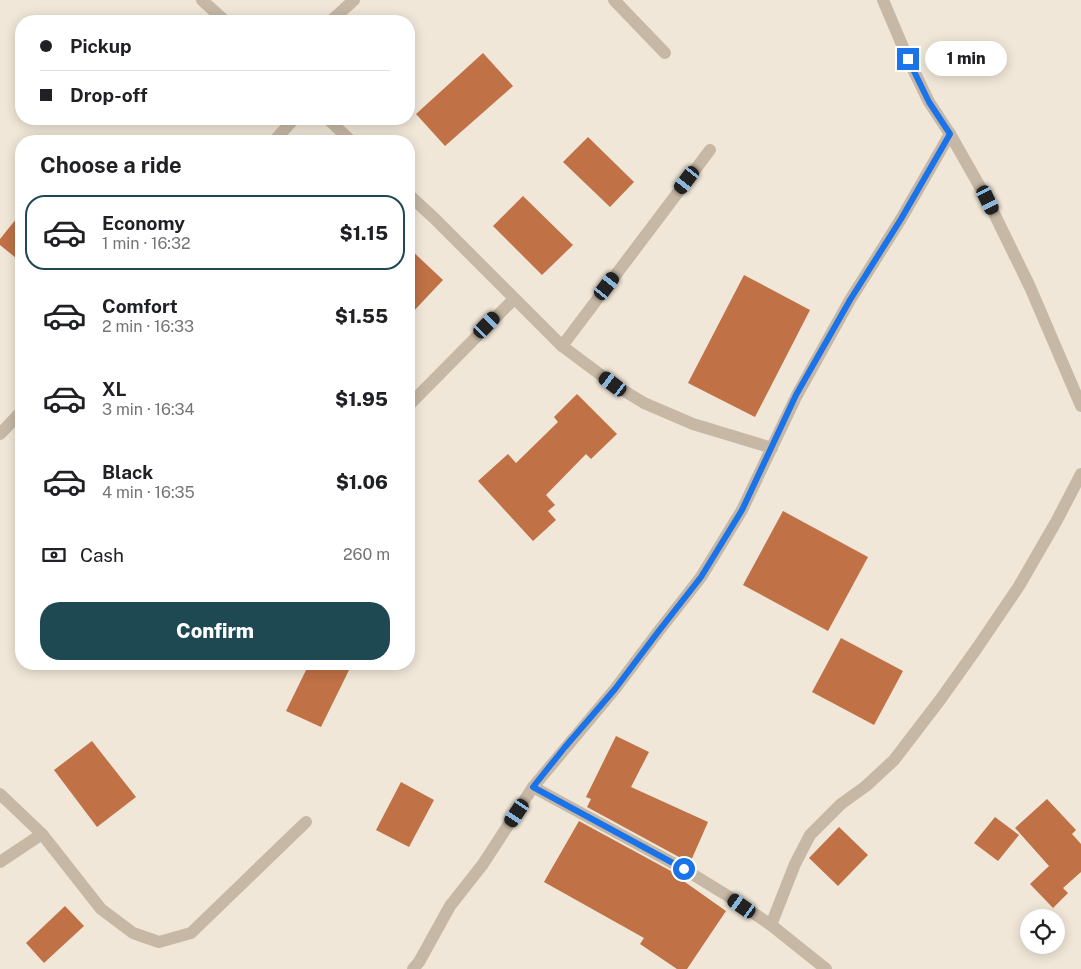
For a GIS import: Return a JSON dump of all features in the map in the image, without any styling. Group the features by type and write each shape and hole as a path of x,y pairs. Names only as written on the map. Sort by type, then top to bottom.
{"street":[{"path":"202,0 218,15"},
{"path":"338,15 354,0"},
{"path":"614,0 665,53"},
{"path":"883,0 929,102 988,200 1026,278 1081,406"},
{"path":"279,135 289,125"},
{"path":"334,125 345,135"},
{"path":"413,969 419,962 450,906 483,864 533,787 615,689 701,577 742,510 796,395 850,300 901,219 950,134"},
{"path":"562,346 710,150"},
{"path":"415,201 562,346 613,384 644,403 693,424 772,448"},
{"path":"415,399 514,299"},
{"path":"0,434 15,418"},
{"path":"771,926 794,864 810,835 841,804 866,786 894,760 940,700 978,648 1019,586 1081,474"},
{"path":"533,787 684,869 728,896 771,926 826,969"},
{"path":"0,794 42,834 101,909 132,933 159,942 191,933 306,822"},
{"path":"0,862 42,834"}],"building":[{"path":"483,53 513,86 445,146 416,114"},
{"path":"588,137 634,182 610,207 563,162"},
{"path":"523,196 573,245 542,275 493,226"},
{"path":"15,220 15,257 0,245 0,239"},
{"path":"415,254 443,280 415,310"},
{"path":"744,275 810,310 755,417 688,383"},
{"path":"577,394 617,434 591,459 586,454 546,495 555,505 548,511 556,520 533,541 478,481 508,454 516,463 558,422 554,417"},
{"path":"783,511 868,557 828,631 743,585"},
{"path":"841,638 903,671 874,725 812,692"},
{"path":"306,670 349,670 321,727 286,711"},
{"path":"616,736 649,752 631,787 708,822 690,863 587,807 591,799 586,797"},
{"path":"92,741 136,797 97,827 54,770"},
{"path":"401,782 434,800 409,847 376,830"},
{"path":"1047,799 1076,830 1072,834 1081,844 1081,872 1063,888 1068,893 1053,908 1030,884 1049,866 1015,828"},
{"path":"995,817 1019,835 998,861 974,843"},
{"path":"579,821 680,876 683,878 682,880 726,911 687,969 677,969 640,944 644,938 544,882"},
{"path":"839,827 868,855 838,886 809,858"},
{"path":"65,906 84,926 44,963 26,943"}],"route":[{"path":"684,869 533,787 615,689 701,577 742,510 796,395 850,300 901,219 950,134 929,102 908,59"}]}
